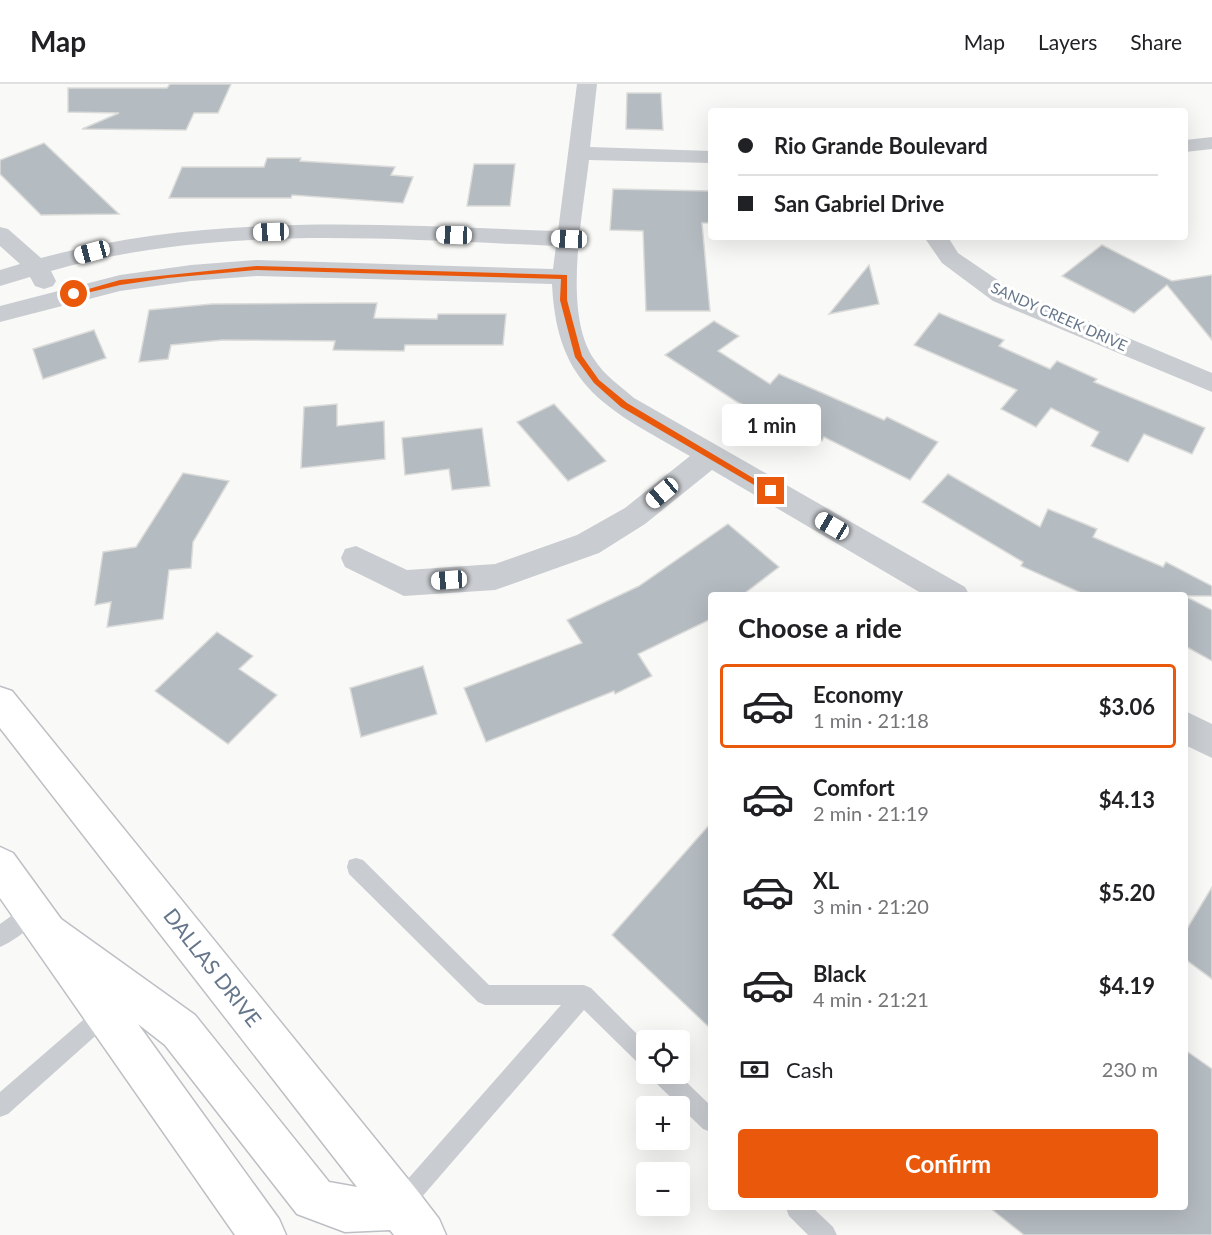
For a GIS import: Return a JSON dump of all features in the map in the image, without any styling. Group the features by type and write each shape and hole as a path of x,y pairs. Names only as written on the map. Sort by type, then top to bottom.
{"main road":[{"name":"DALLAS DRIVE","path":"0,702 411,1220"},
{"path":"0,866 263,1235"},
{"path":"40,922 180,1030 313,1198 333,1208 411,1220"}],"street":[{"path":"587,84 564,277 564,300 578,357 597,381 624,405 947,592"},
{"path":"1188,146 1212,143"},
{"path":"579,153 708,157"},
{"path":"0,278 92,252 153,242 227,234 316,230 569,239"},
{"path":"0,234 37,267 52,299"},
{"name":"SANDY CREEK DRIVE","path":"938,240 950,258 1002,295 1207,377"},
{"path":"0,314 120,283 191,273 257,268 564,277"},
{"path":"356,558 404,583 495,577 588,544 635,516 675,481 710,456"},
{"path":"1188,729 1212,742"}],"lane":[{"path":"356,867 485,995 584,995 636,1047"},
{"path":"0,937 40,922"},
{"path":"411,1220 584,995"},
{"path":"0,1106 104,1015"},
{"path":"673,1084 708,1118"},
{"path":"799,1210 825,1235"}],"building":[{"path":"170,84 231,84 218,113 194,113 186,130 82,129 119,113 68,112 68,88 167,88"},
{"path":"627,93 661,93 663,130 626,129"},
{"path":"44,143 119,214 41,215 0,174 0,160"},
{"path":"267,158 301,158 300,161 395,167 391,175 413,177 403,203 292,195 291,198 169,198 182,167 264,167"},
{"path":"474,164 515,164 510,206 467,206"},
{"path":"613,189 708,191 708,223 702,223 710,311 646,311 643,231 610,230"},
{"path":"1102,245 1172,281 1212,275 1212,340 1167,285 1134,313 1062,276"},
{"path":"869,265 879,304 829,314"},
{"path":"377,303 374,318 437,319 438,314 506,314 503,345 405,345 404,351 333,350 335,341 223,340 171,345 168,359 139,362 149,310 212,304"},
{"path":"939,313 1004,340 999,346 1050,369 1057,361 1097,379 1094,382 1205,428 1192,454 1144,434 1128,462 1091,446 1099,432 1051,408 1036,427 1001,409 1017,390 914,345"},
{"path":"714,321 739,336 718,351 770,384 779,374 884,420 887,417 938,442 910,480 824,437 822,441 737,402 665,355"},
{"path":"94,330 106,358 43,379 33,349"},
{"path":"337,404 337,426 384,421 385,459 301,468 304,407"},
{"path":"554,404 606,461 568,481 517,422"},
{"path":"482,428 490,486 452,490 449,469 405,475 402,438"},
{"path":"183,473 229,481 193,542 191,568 169,570 163,619 107,627 111,602 95,605 103,552 136,547"},
{"path":"948,474 1040,527 1048,509 1097,529 1093,537 1163,567 1166,562 1212,586 1212,596 1188,596 1188,592 1079,592 1021,566 1023,562 922,502"},
{"path":"728,524 779,567 746,592 708,592 708,620 638,654 652,676 615,694 614,691 486,742 464,688 582,643 567,620 639,586"},
{"path":"1188,598 1212,610 1212,661 1188,648"},
{"path":"217,632 253,656 239,669 277,695 228,744 155,691"},
{"path":"423,666 437,714 361,737 350,688"},
{"path":"708,826 708,1026 612,935"},
{"path":"1212,887 1212,979 1188,961 1188,927"},
{"path":"1188,1052 1212,1069 1212,1235 1024,1235 993,1210 1188,1210"}],"route":[{"path":"74,294 120,283 167,276 257,268 564,277 564,300 578,357 597,381 624,405 771,491"}]}
